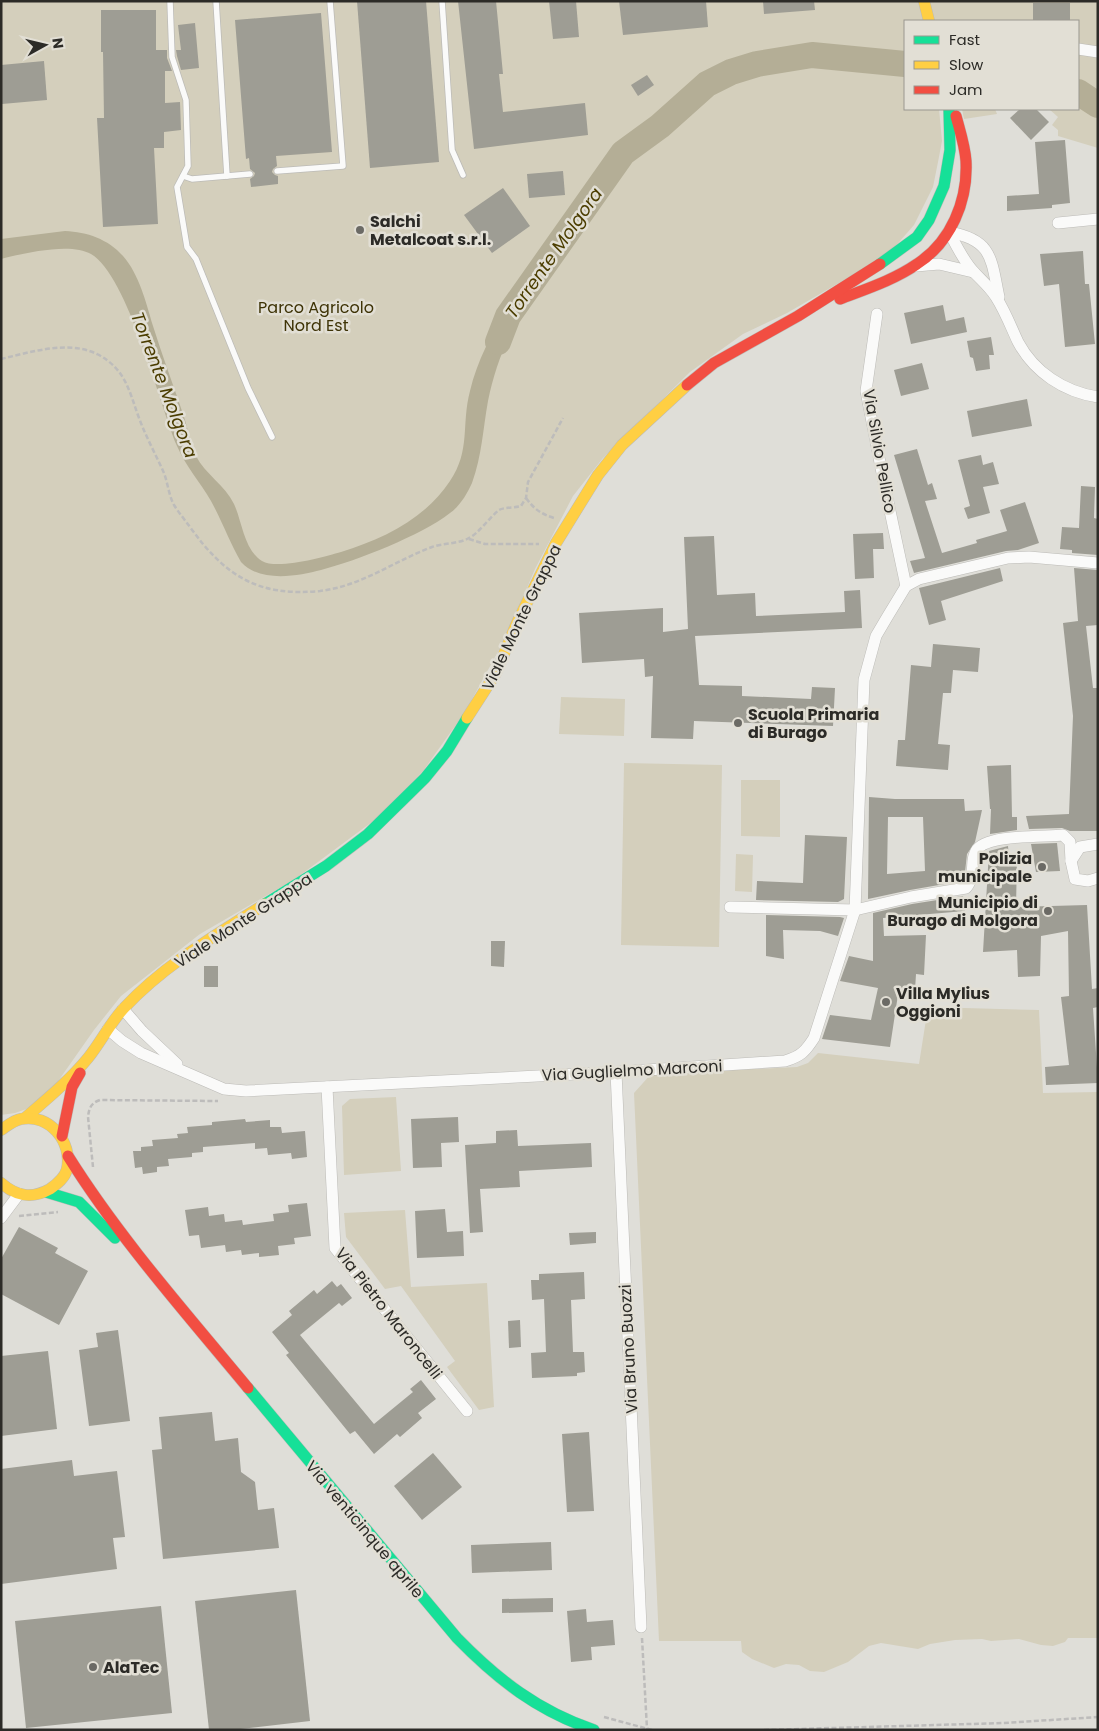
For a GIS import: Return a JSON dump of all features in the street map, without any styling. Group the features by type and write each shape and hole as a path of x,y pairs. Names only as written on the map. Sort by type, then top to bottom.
{"street":[{"path":"924,1 929,20"},
{"path":"1079,49 1098,52"},
{"path":"949,110 950,150 944,186 943,214 949,232 973,272"},
{"path":"798,316 915,266 939,246 949,232 962,200 966,175 963,142 953,110"},
{"path":"798,316 882,263 917,236 929,220 944,186"},
{"path":"1058,223 1098,219"},
{"path":"917,236 928,233 949,232 968,236 985,248 990,255 1000,303"},
{"path":"915,266 939,264 960,267 973,272 983,280 1000,303 1019,343 1042,372 1067,388 1098,397"},
{"name":"Via Silvio Pellico","path":"877,314 866,391 906,586"},
{"name":"Viale Monte Grappa","path":"62,1136 72,1087 88,1058 123,1009 171,966 213,937 326,866 368,834 425,778 447,750 496,673 516,625 556,543 598,475 622,446 678,392 714,363 798,316"},
{"path":"906,586 919,579 1008,558 1029,557 1098,563"},
{"name":"Via Guglielmo Marconi","path":"108,1030 141,1052 186,1072 224,1088 246,1091 616,1072 784,1061 797,1057 807,1049 814,1038 855,910 864,680 876,636 906,586"},
{"path":"730,907 855,910 911,897 966,888 972,881 975,851 982,844 994,840 1063,835 1070,842 1071,861 1075,879 1088,881 1098,878"},
{"path":"1071,861 1080,847 1098,844"},
{"name":"Via Guglielmo Marconi","path":"123,1009 142,1032 186,1072"},
{"name":"Viale Monte Grappa","path":"25,1118 61,1087 88,1058"},
{"name":"Via Bruno Buozzi","path":"616,1072 641,1627"},
{"name":"Via Pietro Maroncelli","path":"327,1087 335,1248 467,1411"},
{"path":"3,1127 15,1120 25,1118 40,1119 52,1125 62,1136"},
{"name":"Via venticinque aprile","path":"62,1136 67,1146 68,1156 91,1193 167,1291 423,1600 468,1650 491,1672 529,1701 566,1720 594,1730"},
{"path":"1,1182 7,1189 19,1194 37,1195 46,1192 63,1177 68,1156"},
{"name":"Via venticinque aprile","path":"46,1192 79,1202 167,1291"},
{"path":"6,1217 19,1194"}],"lane":[{"path":"170,1 172,58 186,100 188,166 177,187 187,248 196,260 248,388 272,437"},
{"path":"216,1 227,176"},
{"path":"277,171 343,166 330,1"},
{"path":"442,1 452,150 463,175"},
{"path":"183,176 192,179 250,174"}],"path":[{"path":"1,359 59,348 81,348 97,354 112,365 123,376 132,395 165,476 174,505 204,547 221,564 254,585 271,589 297,591 319,591 338,588 358,581 433,546 469,539 486,544 556,543"},
{"path":"469,539 501,509 521,506 526,498 528,482 563,418"},
{"path":"526,498 533,508 542,514 556,519 572,516"},
{"path":"91,1193 94,1184 94,1173 88,1117 89,1109 96,1101 222,1101"},
{"path":"6,1217 67,1211 79,1202"},
{"path":"641,1627 647,1729"},
{"path":"603,1717 652,1730"},
{"path":"764,1730 994,1724 1098,1717"}],"green space":[{"name":"Parco Agricolo Nord Est","path":"1,1 1098,1 1098,148 1058,136 1058,130 1052,125 1058,117 1050,110 1079,110 1079,20 904,20 904,110 939,110 942,141 933,187 914,225 893,249 870,265 787,313 743,334 690,372 603,458 573,496 535,569 506,637 465,712 423,771 384,813 295,879 200,934 121,996 94,1030 54,1087 32,1107 15,1113 1,1115"},
{"path":"962,110 995,110 997,114 964,119"},
{"path":"561,697 625,699 624,736 559,734"},
{"path":"624,763 722,765 719,947 621,945"},
{"path":"741,780 780,780 780,837 741,836"},
{"path":"736,854 753,855 752,892 735,891"},
{"path":"928,1007 1039,1010 1043,1093 1098,1092 1098,1638 1068,1638 1065,1642 1053,1646 1019,1639 991,1641 982,1639 955,1640 930,1644 918,1649 881,1643 869,1646 848,1662 824,1672 810,1671 799,1665 786,1664 774,1668 752,1659 742,1652 741,1641 659,1641 634,1093 651,1074 797,1067 808,1063 818,1053 919,1064"},
{"path":"396,1097 401,1171 344,1175 342,1106 350,1099"},
{"path":"405,1210 411,1287 487,1283 494,1407 479,1410 447,1367 455,1361 401,1286 385,1289 346,1237 344,1213"}],"water":[{"name":"Torrente Molgora","path":"65,231 97,237 111,245 129,263 145,298 156,337 196,456 204,468 230,497 251,550 262,561 269,563 301,562 357,547 402,526 428,506 440,494 457,470 463,448 467,403 470,391 477,369 496,327 508,307 520,315 505,346 490,390 478,463 472,483 463,500 450,513 423,530 370,554 335,566 291,576 269,575 249,569 241,562 211,501 177,446 130,313 118,287 105,267 91,254 72,249 47,250 1,259 1,239"}],"building":[{"path":"357,1 426,1 439,162 370,168"},
{"path":"458,1 496,1 503,74 499,74 503,112 585,103 588,135 474,149"},
{"path":"549,1 576,1 579,37 553,39"},
{"path":"619,1 706,1 708,27 623,35"},
{"path":"763,1 814,1 815,10 764,14"},
{"path":"1033,3 1070,3 1070,20 1033,20"},
{"path":"101,10 156,10 156,50 167,50 167,58 172,71 165,71 165,103 180,102 181,130 164,132 164,148 154,148 158,224 103,227 97,118 104,118"},
{"path":"321,13 332,152 276,156 277,166 272,172 278,176 278,184 251,187 250,179 255,173 250,169 249,158 246,159 235,20"},
{"path":"195,23 199,68 181,70 176,50 181,50 178,25"},
{"path":"44,61 47,100 2,104 1,65"},
{"path":"647,75 654,85 638,96 631,85"},
{"path":"1019,110 1037,110 1049,122 1031,140 1010,118"},
{"path":"1065,140 1070,203 1052,205 1052,208 1007,211 1007,196 1039,194 1035,142"},
{"path":"563,171 565,195 529,198 527,174"},
{"path":"503,188 530,226 492,253 464,215"},
{"path":"1083,251 1085,284 1089,284 1095,344 1065,347 1059,284 1044,286 1040,254"},
{"path":"943,305 946,321 964,317 967,332 911,344 904,313"},
{"path":"991,337 994,355 989,355 990,369 976,371 973,358 970,357 967,341"},
{"path":"922,363 929,389 901,396 894,370"},
{"path":"1027,399 1032,426 972,437 967,411"},
{"path":"917,449 928,485 932,483 937,499 925,501 942,553 977,543 976,540 1007,531 1000,510 1025,502 1039,543 1018,550 1006,551 914,573 910,561 925,558 894,455"},
{"path":"981,455 983,465 993,462 999,484 983,487 990,513 968,519 964,508 970,506 958,460"},
{"path":"1081,486 1095,487 1094,518 1098,519 1098,555 1072,553 1072,550 1060,549 1062,527 1079,528"},
{"path":"883,533 884,549 873,549 874,578 855,579 853,534"},
{"path":"714,536 717,595 755,593 756,616 845,612 844,591 860,590 862,628 695,636 699,685 742,686 742,696 811,699 812,687 835,688 833,726 694,721 693,739 651,738 653,676 645,677 644,659 582,663 579,613 663,608 663,632 688,629 684,537"},
{"path":"1000,568 1003,581 941,601 946,620 929,625 919,588"},
{"path":"1074,568 1098,570 1098,625 1086,626 1093,688 1098,688 1098,831 1070,831 1062,828 1029,829 1026,816 1069,814 1073,716 1063,623 1078,621"},
{"path":"933,644 980,648 978,672 953,670 951,693 943,693 938,744 950,745 948,770 896,766 898,740 905,740 911,665 931,667"},
{"path":"1011,765 1012,817 1017,817 1017,830 990,834 991,809 987,766"},
{"path":"869,797 964,799 965,811 982,810 975,842 967,854 962,881 868,899","holes":["888,817 923,817 925,871 887,874"]},
{"path":"805,835 847,837 844,899 838,902 756,900 757,881 803,883"},
{"path":"1057,843 1060,871 1036,872 1031,844"},
{"path":"1008,846 1009,858 1017,858 1016,907 1087,905 1092,989 1098,988 1098,1007 1093,1008 1098,1083 1046,1085 1045,1067 1069,1065 1061,997 1069,996 1068,931 1041,936 1040,976 1018,977 1017,950 983,952 989,851"},
{"path":"963,896 965,911 883,918 884,936 926,935 924,975 916,974 915,990 899,988 890,1047 822,1039 830,1015 871,1020 878,988 840,981 849,956 873,961 873,913 912,904"},
{"path":"766,915 844,918 838,936 820,931 783,930 784,959 766,956"},
{"path":"491,941 505,941 504,967 491,966"},
{"path":"204,966 218,966 218,987 204,987"},
{"path":"458,1117 459,1142 441,1143 442,1167 413,1168 411,1119"},
{"path":"245,1119 246,1122 270,1120 270,1127 281,1127 282,1133 305,1131 307,1157 292,1159 291,1153 268,1155 267,1148 255,1149 255,1143 203,1147 203,1152 192,1153 192,1157 168,1159 169,1166 157,1167 157,1172 143,1174 142,1167 135,1168 133,1151 141,1151 141,1147 153,1146 152,1140 178,1138 177,1134 188,1133 187,1127 212,1125 212,1122"},
{"path":"517,1130 518,1146 591,1143 592,1167 519,1171 520,1187 480,1189 483,1232 470,1233 465,1145 496,1143 496,1131"},
{"path":"307,1203 311,1236 294,1238 295,1244 278,1246 279,1255 259,1257 259,1253 242,1255 241,1250 226,1252 225,1245 201,1248 199,1235 189,1236 185,1210 208,1207 209,1216 224,1214 225,1222 242,1220 243,1225 274,1221 273,1214 289,1212 288,1205"},
{"path":"445,1209 447,1232 463,1231 464,1256 417,1258 415,1211"},
{"path":"19,1227 58,1248 55,1253 88,1271 59,1325 1,1294 1,1259"},
{"path":"596,1232 596,1243 570,1245 569,1233"},
{"path":"584,1272 585,1299 571,1300 573,1352 584,1352 585,1372 577,1373 577,1376 532,1378 531,1353 546,1352 544,1299 532,1300 531,1280 539,1280 539,1274"},
{"path":"332,1281 337,1287 341,1284 352,1298 342,1306 339,1303 300,1335 374,1424 413,1392 410,1389 421,1380 436,1399 418,1413 422,1418 400,1437 397,1434 374,1454 355,1431 350,1434 286,1355 289,1353 272,1332 292,1315 289,1311 314,1290 317,1294"},
{"path":"520,1320 521,1347 509,1348 508,1321"},
{"path":"118,1330 130,1421 89,1426 79,1350 98,1347 96,1333"},
{"path":"48,1351 57,1429 1,1436 1,1356"},
{"path":"212,1412 215,1441 238,1438 241,1472 255,1482 258,1510 274,1508 279,1548 163,1559 152,1450 162,1449 159,1417"},
{"path":"589,1432 594,1511 567,1512 562,1434"},
{"path":"433,1453 462,1487 422,1520 394,1486"},
{"path":"72,1460 74,1476 117,1471 125,1537 113,1538 117,1569 1,1584 1,1469"},
{"path":"551,1542 552,1570 472,1573 471,1545"},
{"path":"296,1590 310,1721 232,1730 209,1730 195,1601"},
{"path":"553,1598 553,1612 502,1613 502,1599"},
{"name":"AlaTec","path":"161,1606 172,1713 26,1728 15,1621"},
{"path":"586,1609 587,1622 613,1620 615,1645 591,1647 592,1660 571,1662 567,1611"}],"waterway":[{"name":"Torrente Molgora","path":"498,342 508,316 623,153 660,126 707,84 731,72 757,64 812,55 904,64"},
{"name":"Torrente Molgora","path":"1079,93 1098,105"}],"traffic: fast":[{"path":"880,264 917,237 929,220 944,186 950,150 949,110"},
{"path":"265,904 326,866 368,834 425,778 447,751 467,718"},
{"path":"46,1192 79,1202 115,1238"},
{"path":"248,1388 457,1638 472,1653 504,1681 537,1704 555,1714 594,1730"}],"traffic: slow":[{"path":"924,1 929,20"},
{"path":"467,718 496,673 516,625 556,543 598,475 622,445 687,385"},
{"path":"25,1118 81,1066 119,1014 140,992 191,951 265,904"},
{"path":"1,1130 18,1120 31,1118 41,1120 57,1132 66,1149 68,1159 67,1169 63,1178 53,1187 43,1192 31,1195 19,1194 1,1183"}],"traffic: jam":[{"path":"840,299 880,284 908,270 929,255 948,232 960,205 966,176 965,150 956,116"},
{"path":"687,385 714,363 798,316 880,264"},
{"path":"62,1136 72,1087 80,1073"},
{"path":"68,1156 131,1246 248,1388"}],"place":[{"name":"Salchi Metalcoat s.r.l.","path":"360,230"},
{"name":"Scuola Primaria di Burago","path":"738,723"},
{"name":"Polizia municipale","path":"1042,867"},
{"name":"Municipio di Burago di Molgora","path":"1048,911"},
{"name":"Villa Mylius Oggioni","path":"886,1002"},
{"name":"AlaTec","path":"93,1667"}]}
